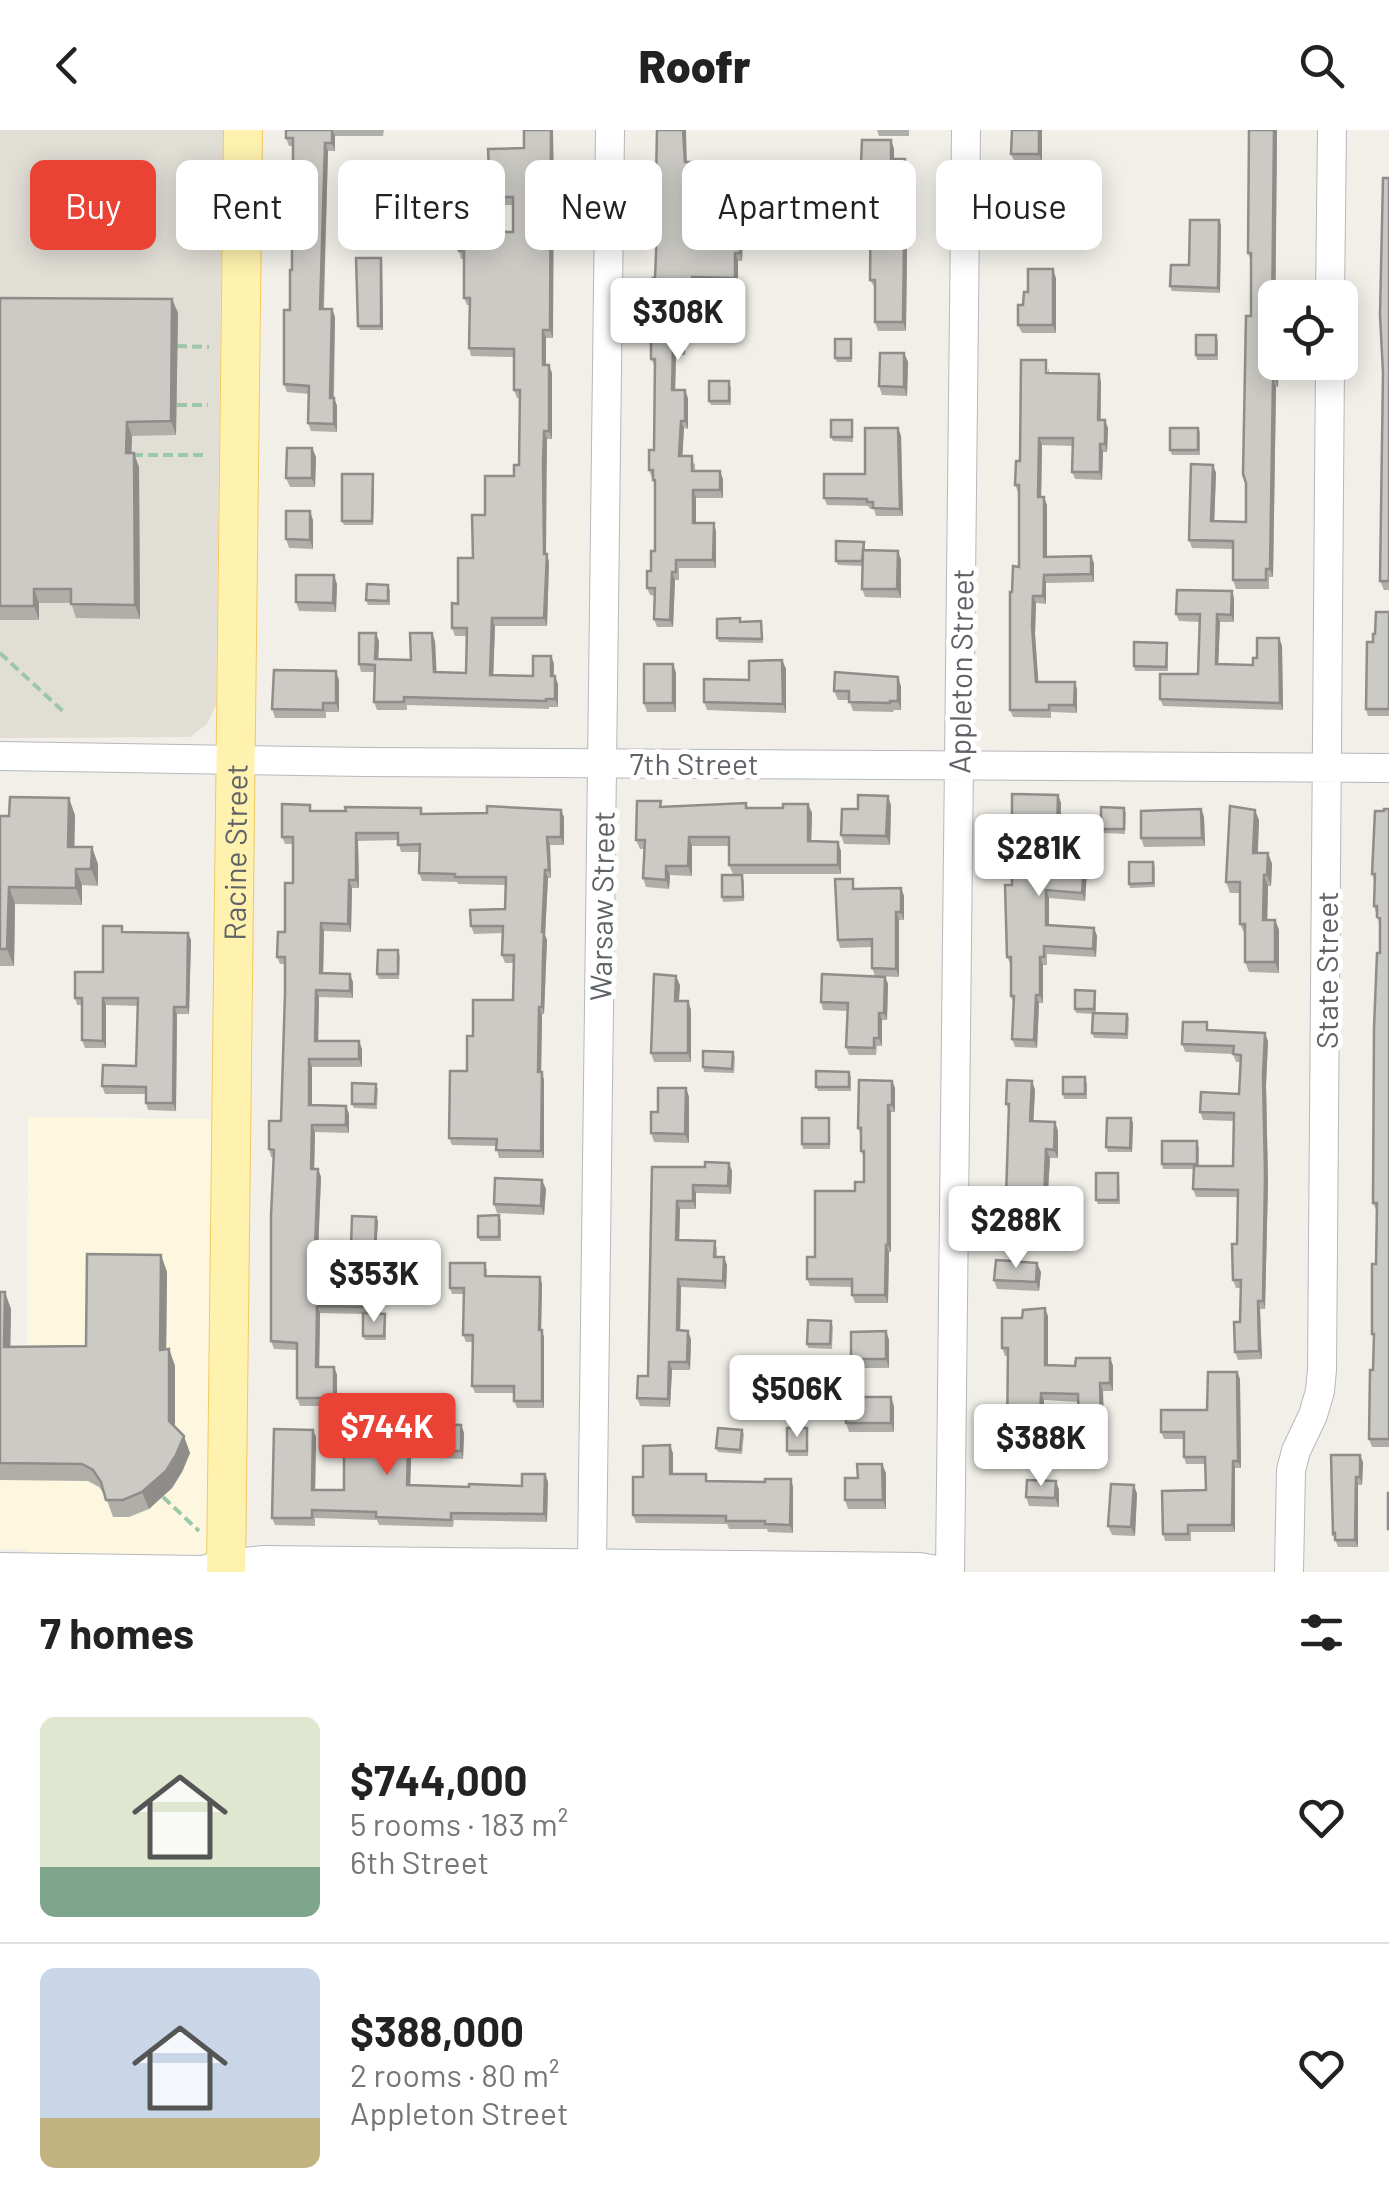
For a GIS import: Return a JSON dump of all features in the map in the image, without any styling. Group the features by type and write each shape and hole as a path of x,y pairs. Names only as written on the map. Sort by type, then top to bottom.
{"main road":[{"name":"Racine Street","path":"226,1568 243,130"}],"street":[{"name":"Warsaw Street","path":"592,1563 610,130"},
{"name":"Appleton Street","path":"950,1572 966,130"},
{"path":"1330,280 1332,130"},
{"name":"State Street","path":"1289,1572 1291,1470 1313,1416 1322,1370 1330,380"},
{"name":"7th Street","path":"0,756 1389,768"},
{"path":"0,1567 202,1570 263,1560 920,1567 950,1572"}],"path":[{"path":"177,346 209,346"},
{"path":"177,406 208,406"},
{"path":"131,455 208,455"},
{"path":"0,653 66,714"},
{"path":"163,1497 199,1531"}],"shaded area":[{"path":"0,130 223,130 223,160 176,160 176,250 222,250 216,705 207,724 190,737 0,738"},
{"path":"28,1117 212,1119 208,1572 27,1572 28,1549 0,1549 0,1354 27,1354"}],"building":[{"path":"286,130 332,130 332,143 325,143 320,309 332,309 330,398 334,398 334,424 308,423 309,386 284,384 284,310 290,310 292,250 318,250 318,160 293,160 293,138 286,138"},
{"path":"524,130 551,130 551,160 525,160 525,250 550,250 550,330 543,330 543,365 549,365 549,431 544,431 543,462 547,554 544,618 492,618 490,675 533,676 533,656 551,656 555,699 404,697 404,702 374,702 375,665 359,664 359,633 376,633 375,659 411,660 410,633 432,633 434,672 466,673 467,628 452,628 452,603 458,604 458,558 473,558 472,515 485,515 485,476 514,476 514,465 519,465 520,390 514,390 514,349 469,348 470,298 464,298 464,251 459,250 505,250 505,232 513,232 513,197 505,197 505,160 488,160 488,149 524,148"},
{"path":"657,130 683,130 682,250 740,250 735,253 735,278 692,277 692,291 684,291 682,347 673,347 672,390 685,390 679,456 692,456 692,471 720,471 720,490 693,490 693,523 714,523 713,560 676,560 670,620 654,619 655,588 647,588 651,551 655,551 655,480 653,470 649,470 649,450 654,450 655,359 651,359 651,315 656,250 662,250 662,160 656,160"},
{"path":"1012,130 1039,130 1039,154 1011,154"},
{"path":"1249,130 1274,130 1272,280 1258,280 1258,380 1273,380 1270,569 1266,569 1266,580 1233,580 1233,541 1189,540 1191,464 1213,465 1211,521 1246,522 1246,316 1251,316"},
{"path":"862,140 891,140 891,159 905,159 905,160 861,160"},
{"path":"1383,178 1389,178 1389,581 1380,581"},
{"path":"1190,220 1219,220 1218,288 1170,286 1171,265 1189,265"},
{"path":"870,250 904,250 903,322 875,322 875,280 870,280"},
{"path":"356,258 381,258 381,326 358,326"},
{"path":"1028,269 1053,269 1053,325 1018,325 1018,305 1023,305 1024,292 1028,292"},
{"path":"0,298 172,299 171,421 127,422 126,453 134,453 135,605 71,604 71,589 34,589 34,606 0,606"},
{"path":"1196,335 1216,335 1216,355 1196,355"},
{"path":"835,339 851,339 851,358 835,358"},
{"path":"880,353 904,353 904,387 879,386"},
{"path":"1021,360 1046,360 1046,373 1099,374 1098,420 1105,420 1100,472 1072,472 1073,438 1039,438 1038,497 1044,497 1044,557 1091,556 1091,574 1044,575 1043,596 1033,596 1036,682 1075,682 1074,705 1049,705 1049,710 1010,710 1010,592 1013,566 1019,567 1019,485 1015,485 1016,461 1020,461"},
{"path":"709,381 729,381 729,401 709,401"},
{"path":"831,420 852,420 852,437 831,437"},
{"path":"865,428 898,428 900,509 873,508 873,502 867,499 824,498 824,474 865,474"},
{"path":"1170,428 1198,428 1198,450 1170,450"},
{"path":"287,448 312,448 312,478 286,478"},
{"path":"342,474 373,474 372,521 342,521"},
{"path":"286,511 310,511 310,540 286,539"},
{"path":"836,541 864,542 862,561 836,561"},
{"path":"863,550 898,551 897,589 862,589"},
{"path":"296,575 334,575 333,603 296,602"},
{"path":"367,584 388,585 388,601 366,600"},
{"path":"1177,590 1232,591 1231,615 1217,614 1216,664 1253,665 1257,638 1279,638 1280,703 1160,699 1160,674 1198,674 1200,614 1176,614"},
{"path":"1376,612 1389,612 1389,709 1366,709 1367,642 1373,642"},
{"path":"740,618 740,622 761,621 762,639 717,638 717,619"},
{"path":"1134,642 1167,643 1166,667 1134,666"},
{"path":"782,660 783,704 704,702 704,679 749,680 749,661"},
{"path":"644,664 673,664 673,703 644,703"},
{"path":"274,670 336,671 336,703 323,703 323,710 272,709"},
{"path":"835,672 898,677 898,701 849,702 849,691 834,691"},
{"path":"1012,794 1058,795 1057,832 1086,833 1082,893 1046,890 1046,925 1094,928 1093,949 1044,946 1034,1040 1012,1039 1014,996 1011,957 1007,957 1005,885 1012,885"},
{"path":"858,795 888,796 886,836 841,835 842,809 858,809"},
{"path":"10,797 69,798 68,847 92,847 91,869 76,869 76,888 9,887 7,949 0,949 0,816 9,816"},
{"path":"637,801 661,801 660,807 746,803 746,808 783,808 783,804 808,804 808,841 838,842 838,865 729,865 729,837 689,837 688,866 666,866 666,880 643,878 645,840 636,840"},
{"path":"282,804 310,805 310,811 346,811 345,807 421,808 421,814 487,813 487,806 561,810 561,837 547,837 549,870 545,870 538,1072 542,1072 541,1151 496,1150 497,1139 449,1138 450,1071 467,1071 467,1036 473,1036 473,1000 513,1000 514,955 502,955 503,926 471,926 470,910 505,909 506,877 419,873 420,844 398,845 398,833 356,833 356,880 349,880 348,924 321,923 320,973 350,974 350,991 316,990 315,1041 359,1041 359,1059 309,1059 309,1105 346,1106 346,1125 312,1125 311,1169 318,1169 315,1247 335,1249 332,1281 373,1282 372,1307 317,1306 316,1367 334,1367 334,1398 297,1398 297,1343 271,1341 274,1150 269,1149 269,1121 281,1121 285,994 285,957 277,957 278,932 285,932 285,883 293,883 293,837 282,837"},
{"path":"1230,806 1255,810 1253,853 1268,853 1263,920 1275,920 1275,962 1245,962 1240,882 1226,882"},
{"path":"1101,807 1124,808 1124,829 1101,829"},
{"path":"1201,809 1202,838 1141,838 1141,811"},
{"path":"1389,809 1389,1439 1369,1439 1377,1203 1373,1203 1374,1028 1380,953 1380,918 1374,906 1372,874 1375,811"},
{"path":"1129,862 1153,862 1153,883 1129,884"},
{"path":"722,875 742,875 743,897 722,897"},
{"path":"835,879 853,879 853,889 901,888 901,912 896,912 896,969 872,968 872,939 838,940"},
{"path":"103,926 122,926 122,932 188,933 187,1007 174,1007 173,1103 146,1103 146,1087 102,1086 103,1065 136,1066 138,998 103,998 103,1041 82,1040 82,998 75,998 75,972 103,972"},
{"path":"378,950 398,950 398,974 377,974"},
{"path":"654,974 676,976 675,1001 688,1001 688,1053 651,1053"},
{"path":"822,974 885,977 884,1013 879,1013 879,1038 874,1038 874,1048 846,1047 848,1003 821,1002"},
{"path":"1075,990 1095,991 1094,1009 1075,1009"},
{"path":"1093,1013 1127,1014 1126,1034 1092,1033"},
{"path":"1183,1022 1207,1022 1207,1030 1265,1033 1263,1301 1258,1301 1259,1351 1235,1352 1234,1322 1240,1322 1241,1280 1233,1280 1232,1244 1237,1244 1238,1190 1193,1189 1194,1166 1233,1166 1234,1113 1200,1112 1201,1092 1239,1094 1241,1055 1233,1054 1234,1046 1182,1044"},
{"path":"703,1051 733,1052 732,1069 703,1067"},
{"path":"816,1071 849,1072 849,1087 816,1087"},
{"path":"1063,1077 1085,1077 1085,1094 1063,1094"},
{"path":"859,1080 892,1081 892,1105 888,1105 885,1295 852,1295 852,1279 807,1279 807,1257 815,1257 815,1191 855,1191 855,1182 864,1182 864,1151 858,1128"},
{"path":"1007,1080 1032,1081 1030,1121 1055,1122 1054,1150 1046,1149 1044,1199 1006,1197"},
{"path":"352,1083 376,1084 375,1104 352,1104"},
{"path":"658,1088 686,1088 685,1134 651,1133 651,1112 658,1112"},
{"path":"802,1118 829,1118 829,1144 802,1144"},
{"path":"1107,1118 1131,1118 1130,1148 1106,1147"},
{"path":"1162,1141 1197,1141 1197,1164 1162,1164"},
{"path":"705,1162 729,1163 728,1186 693,1185 693,1201 677,1201 676,1240 715,1241 714,1257 724,1257 723,1281 678,1279 677,1330 688,1331 687,1362 669,1362 668,1399 637,1398 638,1376 648,1376 652,1167 705,1167"},
{"path":"1096,1173 1118,1173 1118,1200 1096,1200"},
{"path":"495,1178 542,1180 541,1206 494,1204"},
{"path":"499,1215 499,1237 478,1237 478,1216"},
{"path":"352,1216 376,1217 375,1248 351,1247"},
{"path":"87,1254 161,1255 160,1350 169,1349 169,1421 184,1436 166,1471 142,1492 123,1500 106,1500 93,1470 82,1464 0,1463 0,1292 5,1292 4,1347 86,1346"},
{"path":"996,1260 1037,1263 1036,1282 994,1280"},
{"path":"450,1263 485,1263 485,1276 540,1277 542,1401 514,1401 514,1386 472,1386 473,1335 463,1335 464,1288 450,1288"},
{"path":"1045,1308 1045,1365 1075,1366 1076,1358 1110,1358 1110,1383 1100,1383 1101,1425 1079,1426 1078,1394 1041,1393 1039,1442 1007,1440 1008,1348 1002,1348 1002,1318 1022,1318 1023,1310"},
{"path":"363,1313 385,1314 384,1336 363,1336"},
{"path":"808,1320 831,1321 830,1344 807,1344"},
{"path":"886,1331 886,1359 851,1359 851,1332"},
{"path":"1208,1372 1237,1372 1238,1461 1233,1461 1232,1525 1188,1525 1188,1534 1163,1534 1162,1491 1206,1490 1205,1457 1184,1457 1184,1432 1161,1432 1161,1410 1207,1410"},
{"path":"814,1388 835,1388 835,1407 813,1407"},
{"path":"846,1397 891,1397 891,1423 846,1423"},
{"path":"331,1417 354,1418 354,1431 435,1434 435,1424 461,1425 461,1451 408,1450 407,1485 522,1486 522,1474 545,1474 544,1514 451,1513 451,1520 312,1510 312,1518 272,1518 274,1429 313,1430 312,1490 344,1490 344,1444 330,1443"},
{"path":"718,1428 742,1430 740,1450 716,1448"},
{"path":"787,1428 807,1428 807,1451 787,1451"},
{"path":"670,1445 670,1474 706,1474 706,1481 791,1479 790,1525 726,1521 726,1516 633,1515 633,1477 643,1477 643,1446"},
{"path":"1331,1455 1360,1455 1355,1540 1335,1540 1333,1534"},
{"path":"857,1464 882,1464 883,1500 845,1500 845,1478 858,1478"},
{"path":"1027,1480 1056,1481 1055,1498 1026,1497"},
{"path":"1111,1484 1134,1485 1131,1527 1108,1526"}]}
